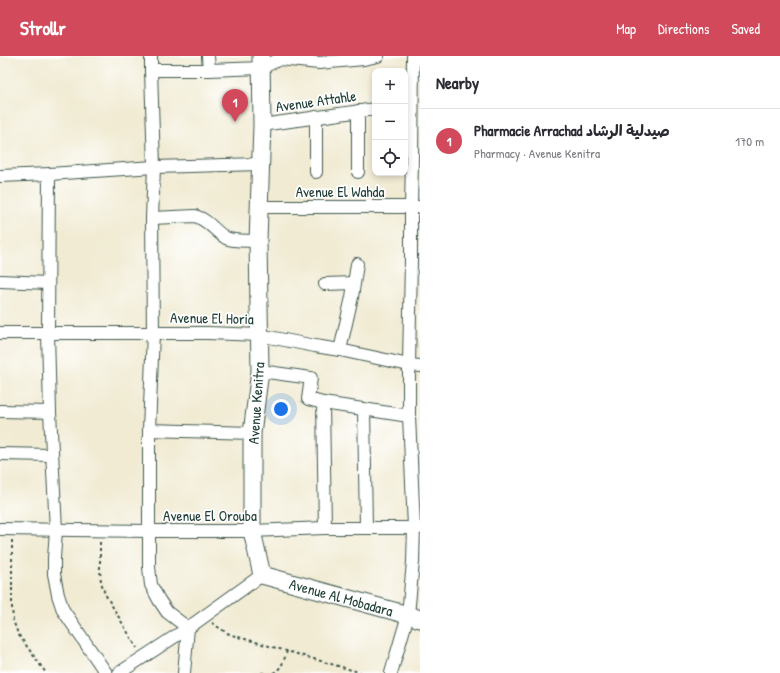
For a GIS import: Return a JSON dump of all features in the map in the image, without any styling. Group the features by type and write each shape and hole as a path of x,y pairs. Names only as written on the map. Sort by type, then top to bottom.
{"street":[{"path":"152,56 151,70 154,167 152,218 153,333 149,430 149,568 151,585 159,600 167,612 188,628"},
{"path":"208,56 209,70"},
{"path":"151,70 209,70 280,59 318,60 378,56"},
{"path":"391,673 414,617 416,563 417,527 409,416 414,366 416,260 416,160 412,103 413,56"},
{"name":"Avenue Kenitra","path":"261,62 262,125 258,241 260,371 252,433 252,531 262,574"},
{"name":"Avenue Attahle","path":"262,125 372,110"},
{"path":"358,112 358,172"},
{"path":"316,117 316,172"},
{"path":"0,176 154,167 260,164"},
{"path":"49,174 48,333 50,412 56,530 54,574 58,595 63,610 106,673"},
{"name":"Avenue El Wahda","path":"260,207 415,207"},
{"path":"152,218 195,216 202,218 213,228 228,238 258,241"},
{"path":"340,350 357,264"},
{"path":"0,281 48,283"},
{"path":"325,284 354,283"},
{"name":"Avenue El Horia","path":"0,333 208,333 259,335 414,366"},
{"path":"260,371 311,378 308,399 409,416"},
{"path":"323,402 324,528"},
{"path":"364,409 366,527"},
{"path":"0,411 50,412"},
{"path":"149,430 252,433"},
{"path":"0,454 52,455"},
{"name":"Avenue El Orouba","path":"6,530 252,531 324,528 417,527"},
{"path":"120,673 188,628 262,574"},
{"name":"Avenue Al Mobadara","path":"262,574 414,617"},
{"path":"184,673 188,628"}],"path":[{"path":"6,530 13,620 18,634 46,673"},
{"path":"100,530 100,570 101,582 105,594 143,658"},
{"path":"204,616 217,627 235,636 362,673"},
{"path":"273,673 282,665 287,651"},
{"path":"261,673 266,673"}],"place":[{"name":"Pharmacie Arrachad صيدلية الرشاد","path":"235,122"}]}
